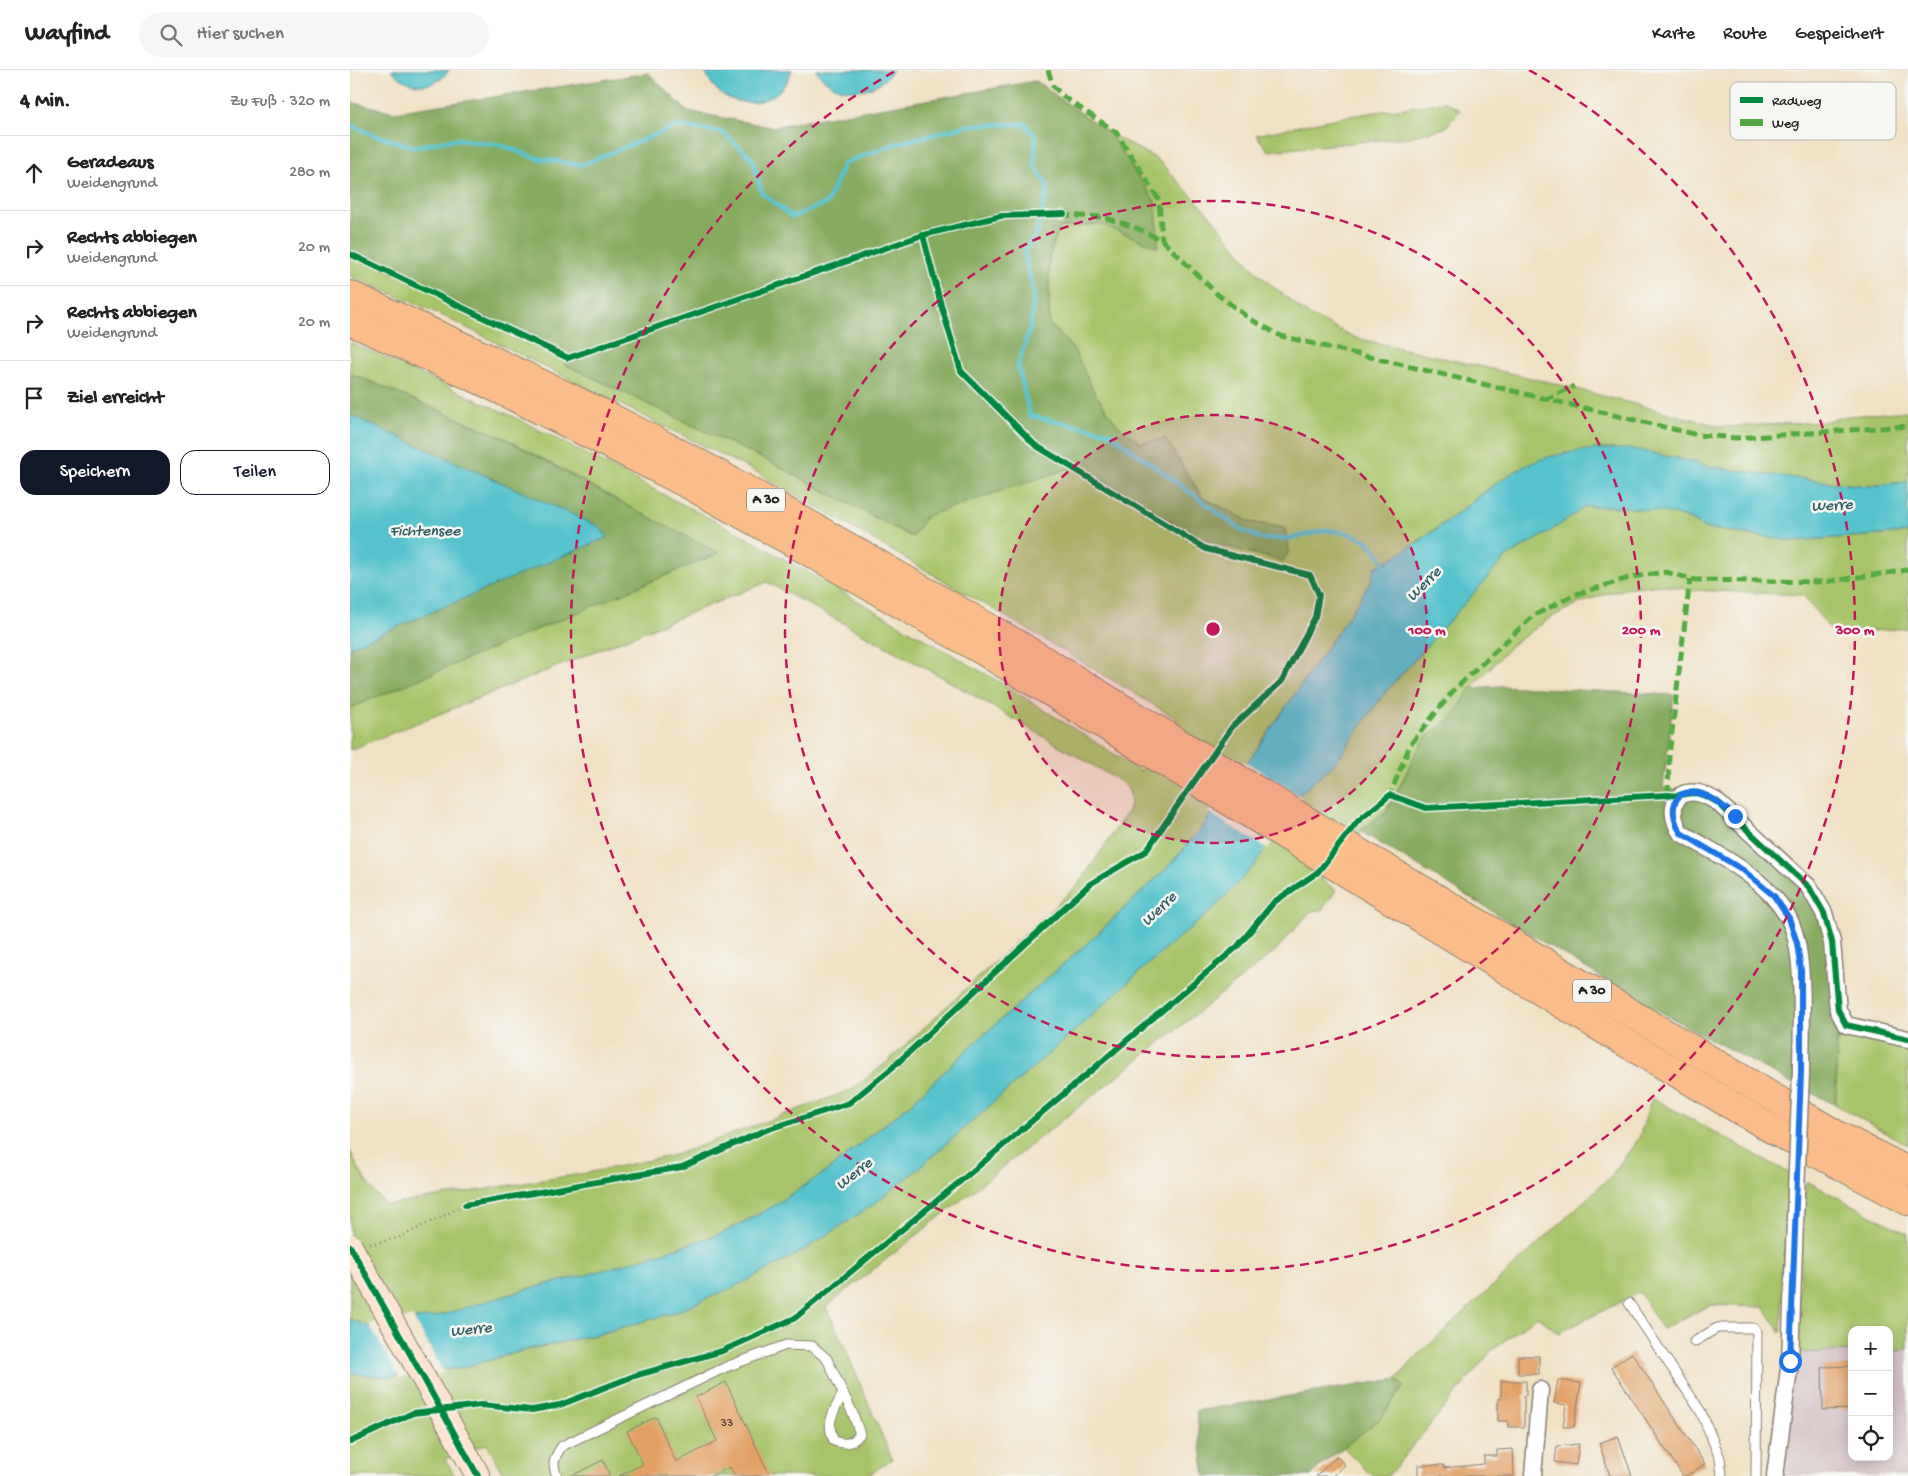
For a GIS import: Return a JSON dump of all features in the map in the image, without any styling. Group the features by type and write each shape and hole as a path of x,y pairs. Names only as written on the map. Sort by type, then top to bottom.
{"highway":[{"name":"A 30","path":"350,295 602,413 704,466 974,618 1160,744 1341,855 1837,1135 1908,1172"},
{"name":"A 30","path":"350,320 482,381 691,486 983,651 1160,744"},
{"name":"A 30","path":"1341,855 1533,987 1766,1125 1908,1201"}],"main road":[{"path":"360,1245 478,1476"}],"street":[{"path":"1775,1476 1790,1361 1801,1072 1801,970 1797,943 1789,918 1774,896 1743,870 1681,833 1676,826 1673,809 1679,797 1698,793 1716,801 1735,816 1809,887 1824,913 1832,942 1838,1010 1846,1025 1908,1039"},
{"path":"1533,1476 1540,1390"}],"lane":[{"path":"1629,1303 1701,1412 1720,1458 1722,1476"},
{"path":"1694,1342 1717,1328 1754,1328 1757,1332 1756,1476"},
{"path":"557,1476 553,1469 555,1456 562,1446 726,1367 786,1345 812,1346 827,1359 843,1394 860,1434 854,1442 844,1445 834,1441 829,1430 831,1419 843,1394"}],"path":[{"path":"360,1245 398,1238 465,1205 682,1167 766,1130 849,1102 892,1068 1090,884"}],"shaded area":[{"path":"1908,1349 1908,1476 1780,1476 1795,1353 1848,1351 1848,1461 1893,1461 1893,1350"}],"green space":[{"path":"648,73 687,111 771,127 1036,81 1109,133 1156,203 1158,247 1100,224 1059,228 1049,258 1049,323 1074,350 1094,392 1118,426 1141,443 1165,438 1202,497 1250,522 1285,528 1289,551 1283,561 1204,541 1076,466 926,516 912,537 772,463 564,364 567,356 350,251 350,102 395,112"},
{"path":"1446,102 1460,110 1445,128 1409,137 1269,151 1256,135 1342,117"},
{"path":"1109,133 1157,159 1207,212 1258,274 1307,314 1356,338 1553,383 1722,427 1822,422 1849,416 1908,411 1908,482 1867,486 1819,481 1717,468 1677,458 1595,449 1497,482 1451,518 1394,558 1374,568 1372,579 1357,604 1270,730 1201,829 1166,869 1092,939 980,1038 909,1105 827,1171 772,1207 723,1233 664,1252 590,1274 528,1289 438,1317 368,1326 350,1319 350,1151 365,1180 387,1205 587,1173 675,1155 851,1090 886,1063 1078,885 1128,811 1131,800 1130,793 1123,783 942,677 767,582 350,750 350,708 718,553 635,510 507,439 350,373 350,342 512,416 742,535 998,681 1141,771 1177,719 1034,633 758,473 433,311 350,276 350,251 568,356 564,364 772,463 912,537 926,516 1076,466 1204,541 1284,528 1250,522 1202,497 1165,438 1141,443 1118,426 1094,392 1074,350 1049,323 1049,258 1059,228 1100,224 1158,247 1156,203"},
{"path":"350,373 506,439 635,510 719,553 350,708 350,647 607,536 598,526 350,415"},
{"path":"1586,506 1625,507 1670,513 1692,520 1705,528 1792,541 1908,533 1908,628 1834,634 1803,595 1691,590 1663,585 1634,587 1608,593 1575,605 1550,618 1512,645 1471,688 1453,717 1425,738 1385,813 1360,831 1321,880 1336,890 1322,910 1311,911 1273,953 826,1307 892,1459 867,1476 504,1476 487,1444 445,1459 455,1476 350,1476 350,1373 386,1377 461,1368 523,1351 599,1334 676,1312 742,1283 801,1252 874,1204 919,1168 1168,946 1210,912 1299,795 1335,763 1383,695 1506,557 1549,532"},
{"path":"1501,686 1674,695 1663,788 1680,791 1714,805 1808,888 1830,941 1837,1027 1836,1105 1791,1083 1637,999 1360,831 1385,813 1425,738 1453,717 1471,688"},
{"path":"1837,1024 1908,1043 1908,1145 1836,1105"},
{"path":"1654,1099 1789,1173 1781,1333 1764,1307 1710,1305 1662,1329 1640,1292 1559,1333 1537,1316 1491,1351 1388,1476 1372,1476 1343,1447 1380,1419 1403,1387 1397,1379 1416,1357 1610,1177 1639,1138 1651,1100"},
{"path":"1806,1181 1908,1234 1908,1349 1893,1350 1893,1326 1848,1326 1848,1351 1795,1353"},
{"path":"1397,1379 1403,1387 1380,1419 1322,1464 1311,1476 1205,1476 1196,1411"}],"water":[{"path":"391,70 449,70 436,82 420,85 405,81"},
{"path":"705,70 792,70 784,85 773,95 762,101 750,102 738,101 718,91 710,82"},
{"path":"816,70 893,70 880,83 872,87 847,90 830,84"},
{"name":"Fichtensee","path":"350,415 598,526 608,537 350,647"},
{"name":"Werre","path":"1595,449 1635,449 1717,468 1819,481 1867,486 1908,482 1908,533 1792,541 1705,528 1692,520 1670,513 1625,507 1586,506 1549,532 1506,557 1383,695 1335,763 1299,795 1254,866 1210,912 1168,946 919,1168 874,1204 801,1252 742,1283 676,1312 599,1334 521,1351 461,1368 386,1377 350,1373 350,1319 368,1326 438,1316 664,1252 723,1233 772,1207 827,1171 909,1105 980,1038 1092,939 1166,869 1201,829 1270,730 1357,604 1372,579 1374,568 1415,544 1515,471 1533,462 1550,457"}],"pier":[{"path":"1245,761 1301,797 1268,849 1208,812"},
{"path":"413,1317 444,1373 400,1378 369,1324"}],"building":[{"path":"1632,1353 1705,1464 1686,1476 1683,1476 1611,1367"},
{"path":"1518,1356 1539,1356 1539,1374 1518,1374"},
{"path":"1848,1366 1848,1409 1823,1410 1822,1367"},
{"path":"1558,1380 1581,1383 1574,1427 1563,1427 1566,1405 1554,1403"},
{"path":"1501,1381 1526,1381 1524,1427 1508,1427 1508,1421 1498,1421 1498,1399 1501,1399"},
{"path":"726,1382 770,1476 735,1476 730,1467 712,1476 619,1476 643,1464 627,1431 656,1417 676,1462 717,1441 696,1397"},
{"path":"1618,1436 1632,1476 1610,1476 1599,1443"},
{"path":"1579,1444 1576,1465 1555,1462 1557,1446"},
{"path":"1513,1449 1514,1476 1418,1476 1418,1465 1444,1465 1444,1468 1484,1464 1484,1456 1497,1456 1497,1450"},
{"path":"1337,1456 1345,1465 1333,1476 1316,1476"},
{"path":"603,1460 610,1476 571,1476"}],"waterway":[{"path":"350,125 374,135 414,147 455,139 500,145 536,158 581,165 677,126 722,132 752,158 762,193 792,217 827,203 844,163 895,144 970,125 1025,124 1036,137 1034,164 1048,187 1037,233 1024,252 1034,296 1030,328 1018,365 1030,416 1108,432 1240,529 1262,539 1293,538 1326,530 1347,533 1366,540 1380,555 1385,567"}],"marked path":[{"path":"1048,70 1053,86 1065,98 1116,132 1159,200 1162,240"},
{"path":"1061,215 1103,217 1132,226 1162,240 1217,294 1250,319 1281,336 1698,435 1737,438 1908,426"},
{"path":"1544,400 1574,386"},
{"path":"1394,797 1390,795 1410,745 1453,691 1533,616 1574,595 1632,577 1666,572 1695,580 1824,582 1908,570"},
{"path":"1668,795 1669,756 1690,579"}],"cycle path":[{"path":"350,254 568,358 923,235 1001,216 1064,214"},
{"path":"465,1205 682,1167 766,1130 849,1103 892,1068 1090,884 1146,851 1232,727 1282,681 1315,617 1319,595 1310,575 1206,549 1035,445 961,371 941,305 923,235"},
{"path":"350,1442 413,1413 481,1405 532,1410 560,1405 634,1376 722,1351 795,1318 980,1165 1238,946 1274,902 1318,872 1358,821 1390,795 1426,808 1693,793 1706,796 1716,801 1809,887 1824,913 1832,942 1838,1010 1846,1025 1908,1039"},
{"path":"350,1246 478,1476"}],"route":[{"path":"1735,816 1716,801 1698,793 1679,797 1673,809 1676,826 1681,833 1743,870 1774,896 1789,918 1797,943 1801,970 1801,1072 1790,1361"}]}
